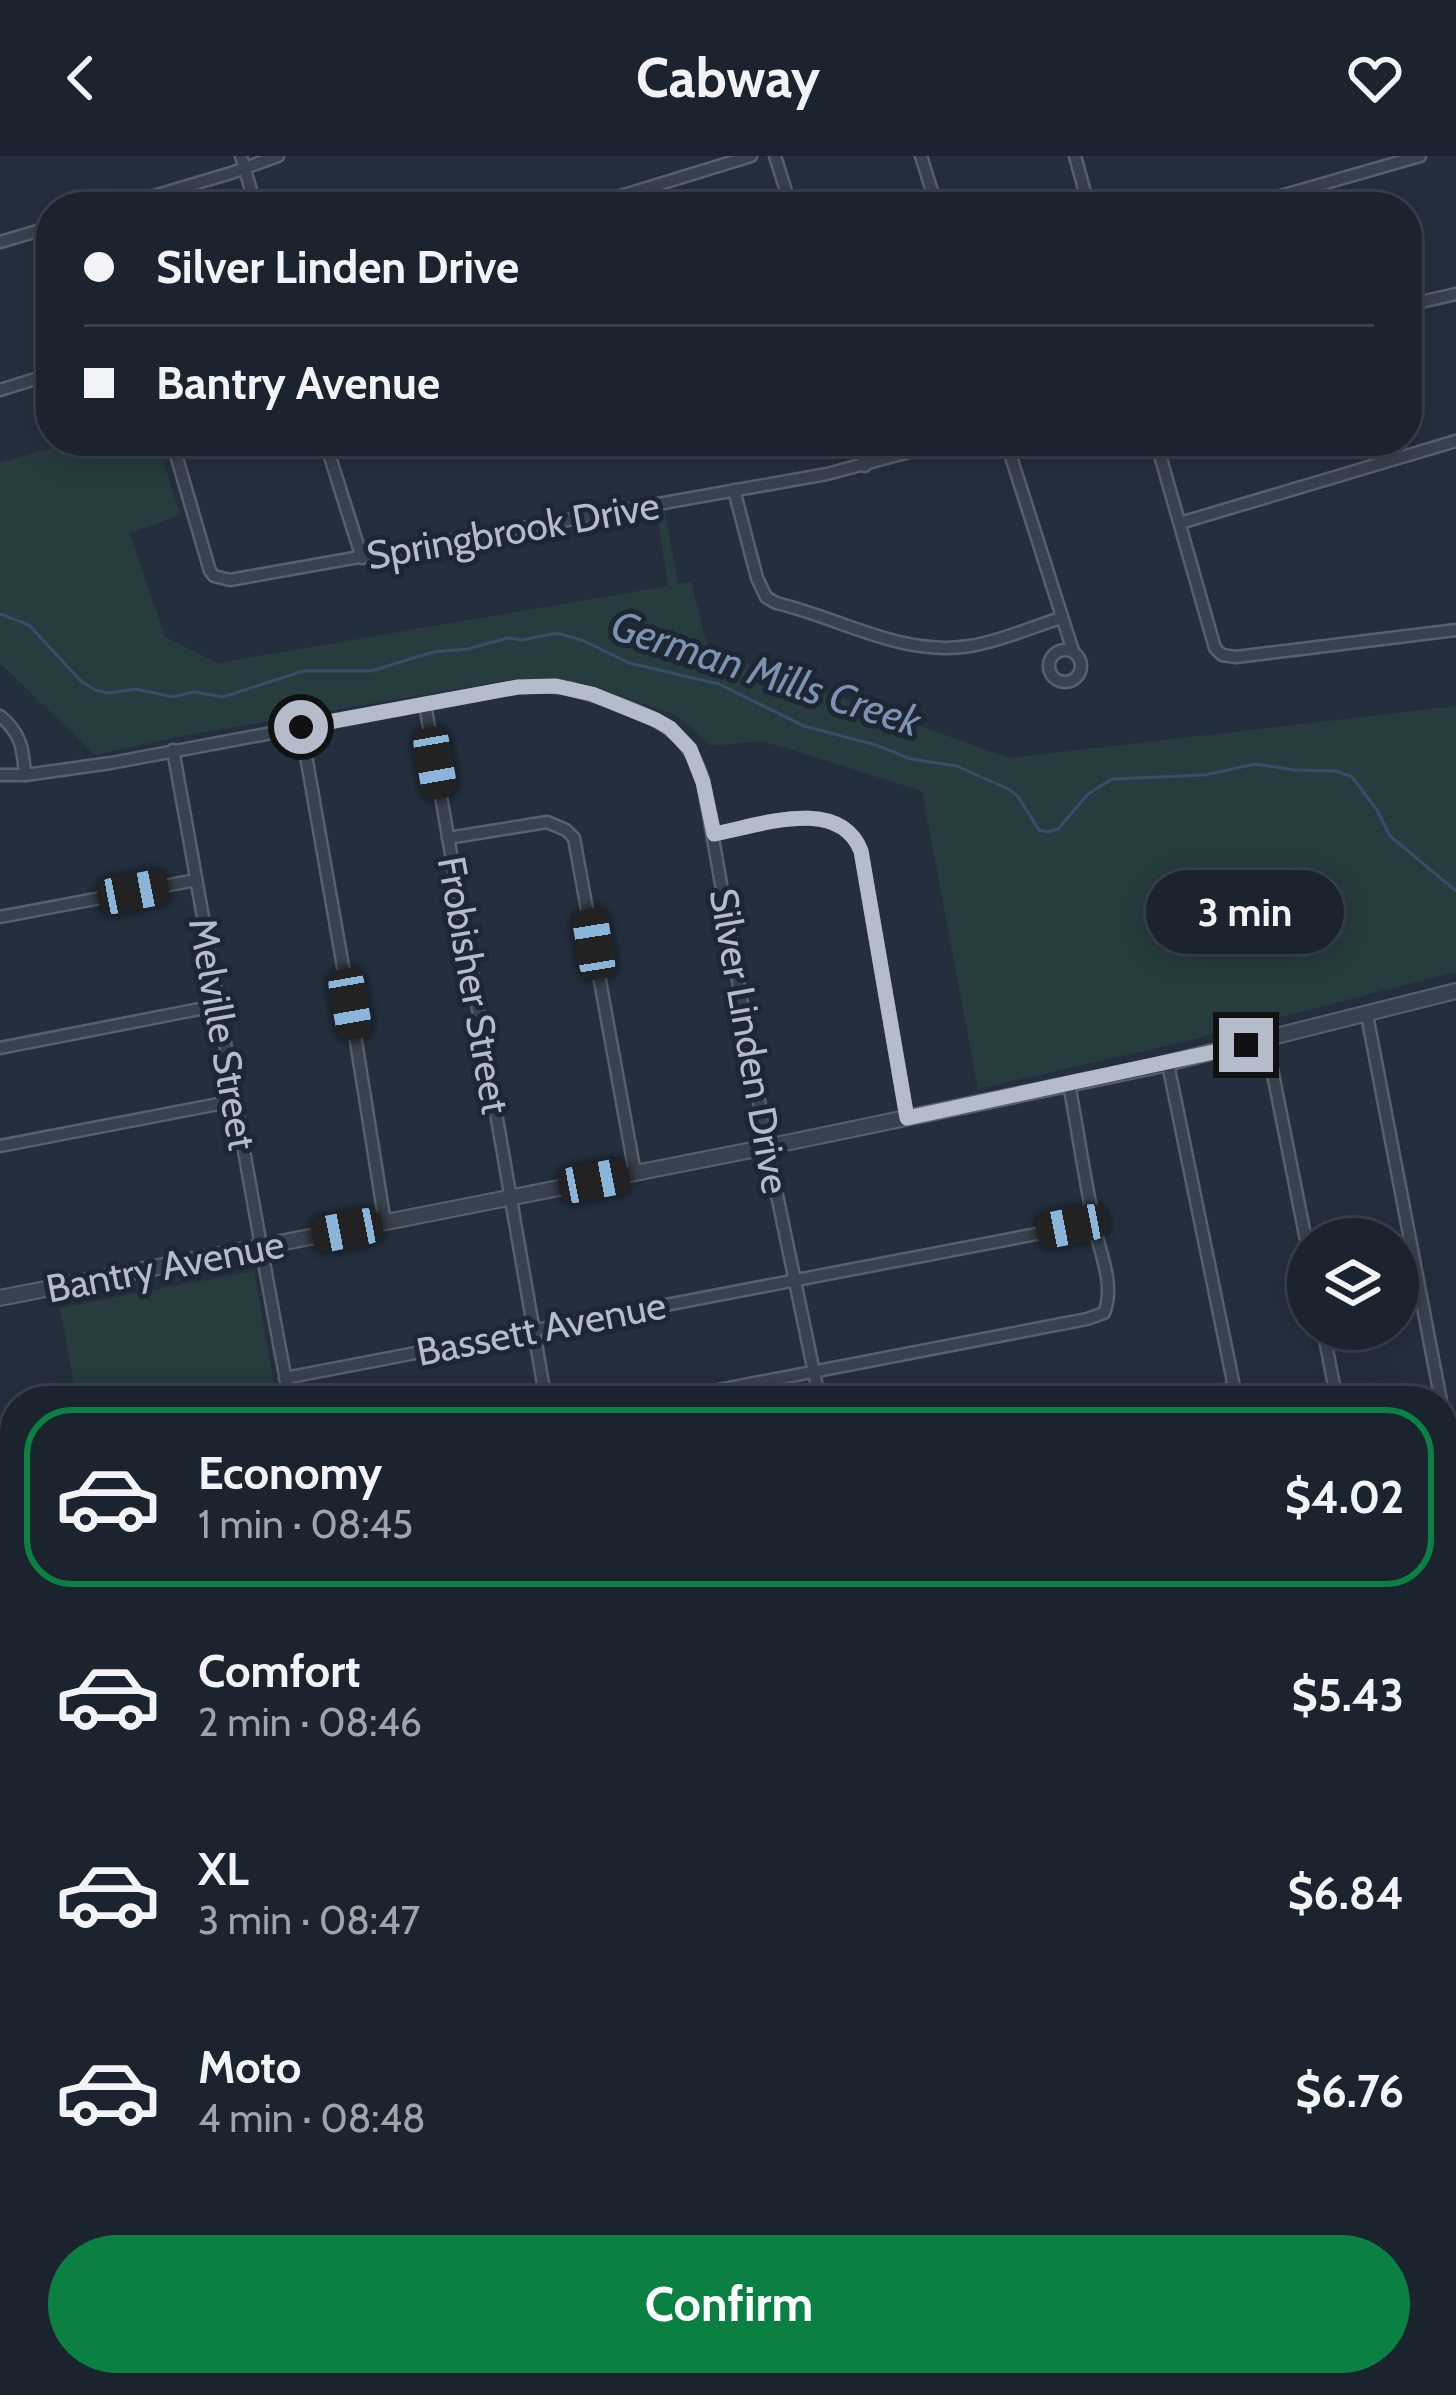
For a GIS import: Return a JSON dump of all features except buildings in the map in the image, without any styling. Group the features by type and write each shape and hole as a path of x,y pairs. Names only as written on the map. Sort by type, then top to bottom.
{"street":[{"path":"159,192 243,162 278,156"},
{"path":"633,192 752,156"},
{"path":"775,156 786,192"},
{"path":"921,156 932,192"},
{"path":"1075,156 1086,192"},
{"path":"1294,192 1420,156"},
{"path":"243,162 252,192"},
{"path":"0,242 36,231"},
{"path":"1422,301 1456,294"},
{"path":"0,390 36,379"},
{"path":"1422,451 1456,441"},
{"name":"Springbrook Drive","path":"176,456 210,571 214,576 237,579 865,466 899,456"},
{"path":"330,456 362,558"},
{"path":"863,456 865,466"},
{"path":"1011,456 1073,651"},
{"path":"1160,456 1215,648 1222,656 1456,630"},
{"path":"1180,523 1406,456"},
{"path":"734,490 757,578 766,597 776,603 887,640 938,647 969,646 1061,618"},
{"name":"Silver Linden Drive","path":"0,775 111,763 518,687 556,686 592,694 670,728 698,762 767,1147 817,1386"},
{"name":"Frobisher Street","path":"425,704 544,1386"},
{"path":"0,716 18,735 25,775"},
{"path":"301,727 385,1222"},
{"name":"Melville Street","path":"173,750 287,1386"},
{"path":"714,834 808,817 843,826 855,836 907,1118"},
{"path":"448,838 547,822 574,838 635,1173"},
{"path":"0,917 196,880"},
{"name":"Bantry Avenue","path":"0,1296 1168,1064 1456,991"},
{"path":"0,1048 220,1005"},
{"path":"1366,1015 1438,1386"},
{"path":"1266,1039 1302,1218"},
{"path":"1168,1064 1233,1386"},
{"path":"735,1386 1104,1313 1108,1279 1069,1084"},
{"path":"0,1146 234,1101"},
{"name":"Bassett Avenue","path":"285,1378 1094,1222"},
{"path":"1327,1350 1334,1386"}],"green space":[{"path":"36,452 36,456 162,456 180,515 130,533 165,637 217,663 668,586 657,513 665,511 678,584 691,582 707,645 728,657 1009,758 1456,706 1456,972 978,1089 922,791 763,741 711,746 678,716 588,684 515,679 95,755 0,663 0,463"},
{"path":"254,1271 274,1386 74,1386 60,1308"}],"waterway":[{"name":"German Mills Creek","path":"0,614 29,625 95,690 136,689 173,697 194,692 223,697 303,671 371,671 433,652 557,633 629,663 719,684 804,726 911,759 957,766 1010,790 1039,830 1048,832 1058,829 1088,794 1112,779 1205,775 1255,764 1336,771 1352,777 1390,836 1456,891"}],"route":[{"path":"301,727 518,687 556,686 628,707 670,728 698,762 714,834 808,817 843,826 855,836 861,851 907,1118 1246,1045"}]}
